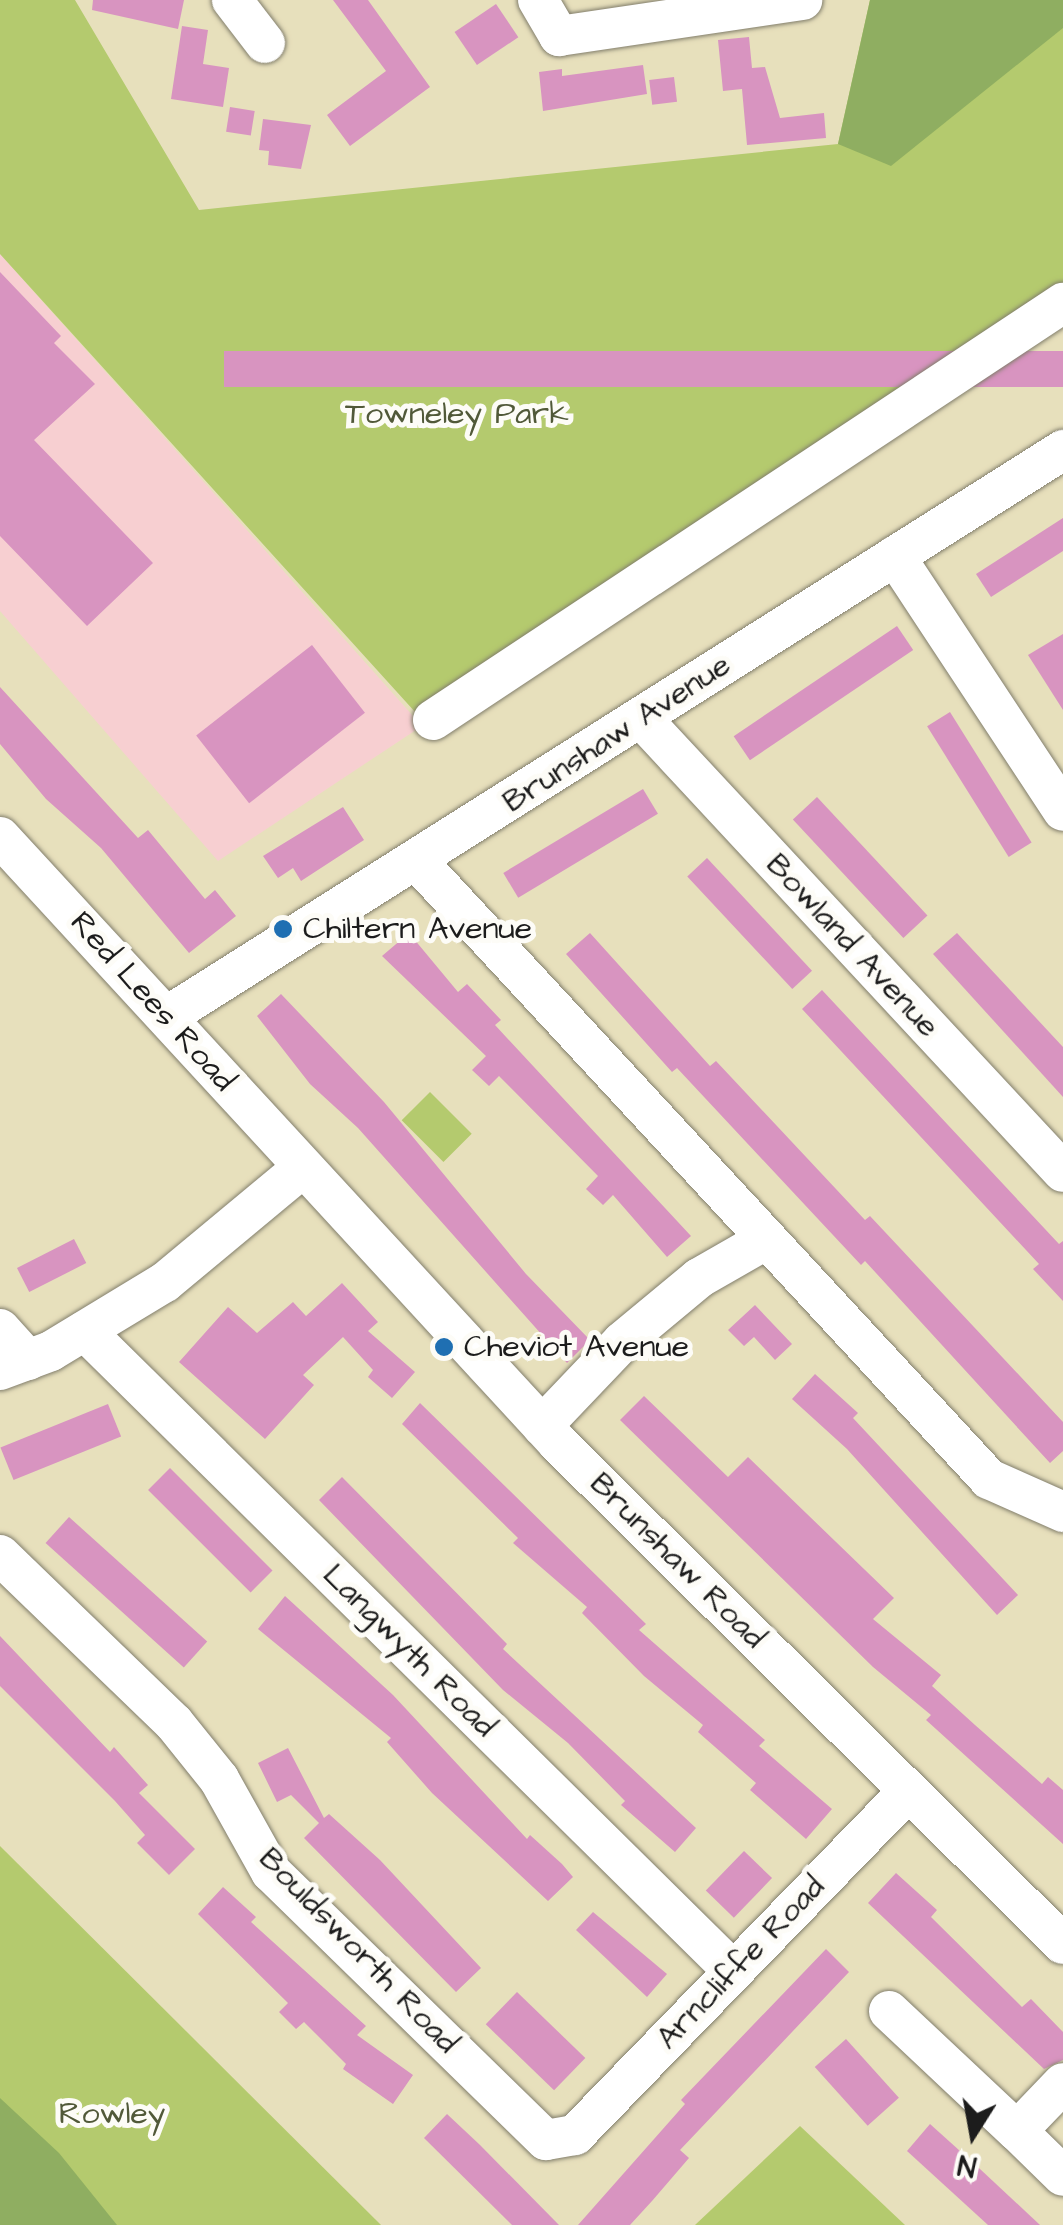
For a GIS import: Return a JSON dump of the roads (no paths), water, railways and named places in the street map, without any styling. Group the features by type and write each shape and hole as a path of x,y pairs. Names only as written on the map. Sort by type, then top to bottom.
{"street":[{"path":"232,0 265,43"},
{"path":"538,0 559,36 802,0"},
{"path":"433,720 1063,304"},
{"name":"Brunshaw Avenue","path":"169,1016 1063,450"},
{"path":"895,556 1063,811"},
{"name":"Bowland Avenue","path":"642,719 1063,1172"},
{"name":"Red Lees Road","path":"0,837 169,1016 301,1169"},
{"path":"417,861 989,1479 1063,1512"},
{"path":"0,1329 14,1364 85,1331 165,1282 301,1169"},
{"name":"Brunshaw Road","path":"301,1169 542,1426 1063,1944"},
{"path":"542,1426 634,1331 700,1278 766,1239"},
{"name":"Langwyth Road","path":"85,1331 733,1971"},
{"name":"Bouldsworth Road","path":"0,1554 174,1723 219,1779 271,1872 546,2140 574,2135"},
{"name":"Arncliffe Road","path":"574,2135 908,1791"},
{"path":"889,2011 1063,2176"},
{"path":"1018,2131 1063,2083"}],"place":[{"name":"Chiltern Avenue","path":"283,929"},
{"name":"Cheviot Avenue","path":"444,1347"}],"park label":[{"name":"Towneley Park","path":"457,414"},
{"name":"Rowley","path":"112,2114"}]}
